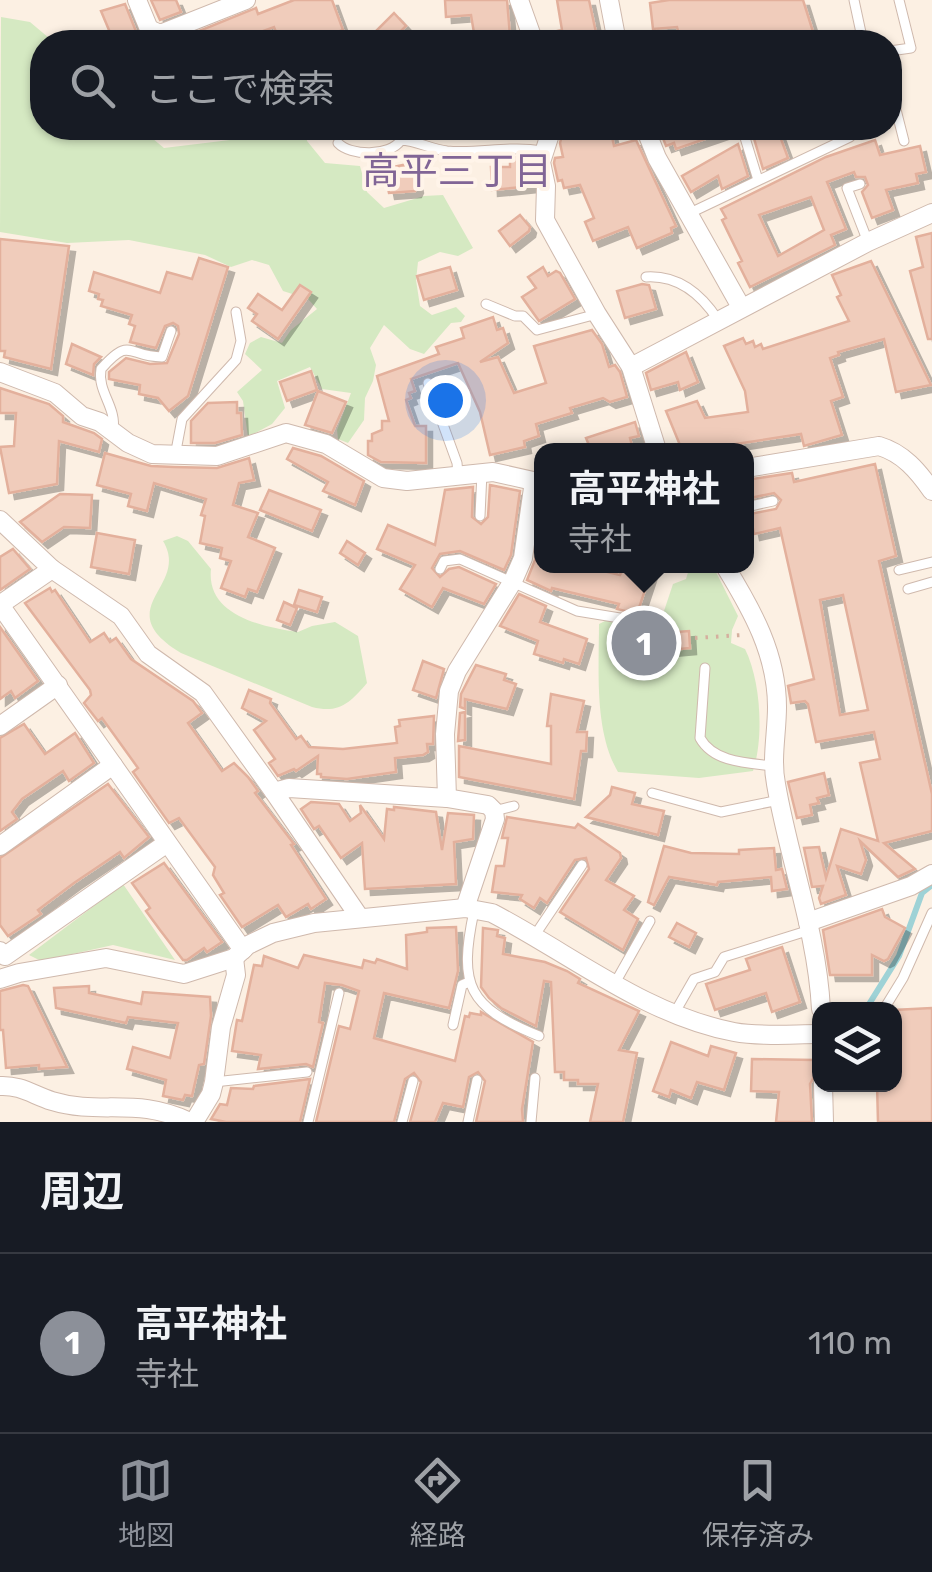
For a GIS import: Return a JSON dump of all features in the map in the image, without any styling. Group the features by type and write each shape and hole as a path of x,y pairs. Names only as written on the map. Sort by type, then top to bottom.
{"street":[{"path":"137,0 151,30"},
{"path":"167,30 206,7 246,0"},
{"path":"519,0 530,30"},
{"path":"609,0 615,30"},
{"path":"547,140 542,150 545,220 631,367 655,443"},
{"path":"649,140 741,307"},
{"path":"631,367 868,242 932,213"},
{"path":"0,372 55,394 82,416 113,430 140,449 175,456 217,456 286,433 326,444 383,478 407,481 482,472 534,481"},
{"path":"754,467 878,446 891,450 917,470 932,491"},
{"path":"447,798 444,734 449,691 457,671 514,581 523,558 534,502"},
{"path":"0,520 52,569 120,616 148,654 203,693 360,918"},
{"path":"0,1086 22,1087 51,1101 77,1106 135,1106 167,1111 185,1121 212,1094 221,1027 239,954 114,765 1,605 52,569"},
{"path":"729,573 750,606 774,666 774,766 820,973 822,1002"},
{"path":"0,726 58,685"},
{"path":"0,846 114,765"},
{"path":"274,792 290,788 447,798 488,805 494,810 495,819 470,908"},
{"path":"19,973 3,954 166,843"},
{"path":"809,926 932,874"},
{"path":"0,979 106,958 184,974 239,954 273,933 314,923 470,908 492,913 674,1014 738,1033 812,1034"},
{"path":"824,1092 824,1122"}],"lane":[{"path":"854,0 860,30"},
{"path":"898,0 911,48 902,49"},
{"path":"902,132 904,140"},
{"path":"338,143 339,148 346,150 381,152 396,148 401,140 443,150 542,150"},
{"path":"746,140 758,180"},
{"path":"690,213 844,140"},
{"path":"860,184 846,188 868,242"},
{"path":"646,277 664,276 678,282 708,306 718,320"},
{"path":"486,304 523,316 537,330 597,314"},
{"path":"175,456 182,419 240,351 236,312"},
{"path":"113,430 114,414 100,385 100,369 117,350 124,348 162,356 171,330"},
{"path":"428,383 458,474"},
{"path":"480,516 482,472"},
{"path":"754,506 773,502"},
{"path":"440,569 444,561 460,559 586,614 632,620"},
{"path":"899,570 932,562"},
{"path":"908,589 932,582"},
{"path":"705,668 700,738 705,748 722,758 774,766"},
{"path":"652,793 720,812 779,800"},
{"path":"494,810 514,806"},
{"path":"534,935 582,865"},
{"path":"470,908 469,982 480,1003 495,1016 538,1036"},
{"path":"889,1002 932,913"},
{"path":"615,983 650,921"},
{"path":"674,1014 694,979 715,972 724,957 809,926"},
{"path":"453,1025 460,991 469,982"},
{"path":"308,1122 338,993"},
{"path":"214,1082 307,1072"},
{"path":"531,1122 535,1078"},
{"path":"468,1122 477,1080"},
{"path":"402,1122 413,1081"}],"path":[{"path":"696,638 729,635"}],"green space":[{"path":"1,17 30,22 40,30 30,30 30,140 154,140 164,148 230,140 307,140 325,163 360,166 367,192 384,208 424,196 443,195 473,248 458,256 440,252 418,262 420,306 432,315 456,307 465,316 461,322 451,323 424,354 410,349 384,325 370,348 376,365 365,398 364,420 348,443 338,439 337,430 351,393 322,389 310,367 277,381 285,408 272,424 248,437 243,401 237,392 262,370 245,354 250,343 261,337 282,343 291,330 317,309 308,299 283,291 269,265 252,260 231,267 205,255 129,240 67,243 0,232"},
{"path":"177,536 188,541 211,569 217,598 239,616 298,632 335,622 358,636 367,683 337,708 312,707 181,653 160,637 151,623 150,610 167,572 169,557 163,541"},
{"path":"688,573 716,573 738,616 731,643 745,649 755,677 759,710 759,743 753,771 699,778 618,772 601,720 599,624 607,620 636,625 649,622 663,614 673,584 686,579"},
{"path":"123,884 175,960 113,945 41,961 29,955"}],"building":[{"path":"151,0 176,0 181,12 160,20"},
{"path":"294,0 332,0 343,30 202,30 256,8 258,14"},
{"path":"445,0 507,0 510,30 474,30 471,15 446,17"},
{"path":"557,0 589,0 595,30 562,30"},
{"path":"803,0 812,30 653,29 650,3"},
{"path":"125,4 135,30 109,30 101,11"},
{"path":"394,13 406,26 402,30 377,30"},
{"path":"613,140 614,146 636,140 676,226 671,228 672,233 637,248 628,227 593,241 585,222 594,218 580,185 564,188 562,180 558,181 554,163 555,158 563,157 560,143"},
{"path":"664,140 702,140 676,149 674,143 666,146"},
{"path":"754,140 781,140 788,158 763,169"},
{"path":"875,140 880,155 920,146 926,172 916,174 918,183 886,190 893,210 872,218 862,192 868,185 865,177 856,177 854,172 827,182 846,229 831,235 835,245 750,287 721,209 826,157","holes":["811,197 824,230 778,256 759,215"]},
{"path":"738,144 748,176 722,189 718,176 691,192 682,176"},
{"path":"510,157 529,158 533,186 492,190 491,167 510,167"},
{"path":"412,163 415,191 389,193 384,169"},
{"path":"520,215 529,231 510,246 499,231"},
{"path":"932,233 932,339 928,339 910,271 923,267 916,237"},
{"path":"0,239 69,246 51,369 4,357 5,351 0,351"},
{"path":"199,258 228,267 188,396 169,411 158,398 139,394 140,385 109,379 109,372 126,358 150,364 167,363 179,334 178,326 165,326 156,348 130,342 135,326 129,324 132,315 101,306 99,294 89,291 94,272 160,293 167,272 192,279"},
{"path":"871,261 931,385 896,392 884,339 838,352 830,358 843,397 831,401 842,435 804,446 801,434 742,443 679,443 666,411 697,401 705,418 748,412 745,391 724,346 743,338 746,344 753,341 755,347 761,344 763,349 849,321 832,275"},
{"path":"450,267 457,290 424,300 417,276"},
{"path":"543,267 548,276 560,273 575,299 539,321 522,297 536,288 528,277"},
{"path":"300,285 311,292 278,339 252,321 257,314 248,308 258,294 282,310"},
{"path":"649,285 656,309 625,318 617,291"},
{"path":"493,317 497,330 503,328 508,343 480,362 498,357 514,393 546,383 534,346 592,330 602,344 609,367 615,365 620,372 627,397 610,402 603,398 570,408 572,413 536,424 539,436 524,441 525,447 490,455 480,412 458,363 411,379 415,391 406,400 415,426 426,426 426,463 381,462 368,455 372,434 382,430 382,421 389,421 377,376 439,354 436,347 464,338 461,328"},
{"path":"72,344 101,357 94,364 93,375 66,364"},
{"path":"686,352 698,382 680,390 678,382 651,390 646,373"},
{"path":"311,371 317,390 287,401 280,382"},
{"path":"0,388 49,404 63,416 63,422 94,433 102,439 99,452 59,441 57,484 9,493 0,447 14,446 16,413 0,413"},
{"path":"318,391 346,402 332,433 305,425"},
{"path":"237,402 242,435 215,443 191,443 191,421 208,403"},
{"path":"635,422 639,436 630,438 631,443 588,443 586,438"},
{"path":"293,448 321,456 364,481 355,505 323,491 328,482 287,459"},
{"path":"105,453 151,466 174,467 217,468 249,458 254,480 239,483 233,505 258,513 248,537 275,548 257,592 248,589 245,597 221,588 231,561 220,558 222,548 200,543 206,499 154,483 147,511 128,506 131,494 97,485"},
{"path":"875,464 896,556 879,561 932,794 932,831 884,843 915,869 898,877 860,841 866,860 861,874 837,866 846,895 821,904 823,886 812,887 804,848 819,847 826,878 841,829 878,841 860,763 880,759 874,732 816,742 808,704 791,703 788,686 814,679 780,528 754,534 754,513 776,509 781,500 774,493 754,497 754,479 792,473 794,482","holes":["843,595 868,710 840,715 820,600"]},
{"path":"490,485 520,491 511,555 504,570 460,551 440,554 432,568 440,577 459,567 496,584 484,604 443,588 432,607 400,589 415,565 377,549 388,525 435,545 445,490 473,487 472,517 481,524 488,517"},
{"path":"269,490 321,510 312,531 260,510"},
{"path":"60,494 92,495 90,528 64,527 42,542 20,522"},
{"path":"97,533 135,540 129,574 91,567"},
{"path":"347,541 365,553 358,565 340,553"},
{"path":"13,549 30,569 0,590 0,557"},
{"path":"534,562 534,573 651,573 637,614 617,609 619,604 552,588 551,591 527,580"},
{"path":"50,588 90,642 104,633 110,642 116,638 131,659 193,701 202,713 188,723 222,771 234,763 248,777 326,899 286,917 278,905 242,927 220,895 224,893 213,875 215,867 179,818 169,823 133,772 138,768 102,718 98,721 84,703 91,695 90,690 25,603"},
{"path":"299,590 322,597 317,612 294,605"},
{"path":"519,594 546,606 540,622 587,639 579,664 534,654 538,641 500,626"},
{"path":"284,602 297,608 290,625 277,620"},
{"path":"0,627 38,681 15,698 11,691 0,699"},
{"path":"689,631 690,648 636,653 635,635"},
{"path":"423,661 444,669 436,698 413,690"},
{"path":"476,665 506,674 504,680 516,684 507,709 465,699 465,709 460,707 461,694"},
{"path":"249,690 271,699 296,739 301,736 309,747 343,749 397,743 395,727 400,726 399,720 434,716 433,744 427,744 428,752 423,755 395,758 396,772 347,779 321,777 317,774 318,756 296,771 278,776 269,763 275,759 254,730 266,721 242,708"},
{"path":"551,694 584,701 577,732 587,732 586,751 581,751 574,799 459,777 459,746 551,764 551,726 547,726"},
{"path":"465,712 465,740 458,741 460,713"},
{"path":"24,724 45,754 75,733 94,763 69,781 63,771 22,799 12,812 17,819 0,831 0,738"},
{"path":"824,773 829,795 810,805 812,815 797,818 788,782"},
{"path":"108,784 149,837 124,858 120,852 74,883 38,910 41,914 8,936 0,925 0,858"},
{"path":"612,787 635,793 632,804 664,811 658,835 586,817 610,795"},
{"path":"311,802 339,804 350,821 361,813 360,805 384,839 387,809 436,812 442,850 448,813 474,815 473,839 454,842 456,884 365,889 362,843 341,858 319,826 314,829 301,809"},
{"path":"507,817 575,828 578,824 620,853 621,858 606,880 634,896 624,910 638,919 623,950 560,912 589,869 586,858 575,860 547,903 540,898 534,908 520,899 522,895 492,892 496,866 504,866 508,838 502,838"},
{"path":"664,846 691,853 739,854 739,850 774,848 776,870 782,869 787,889 772,891 771,877 717,885 669,877 654,905 648,902"},
{"path":"164,863 222,942 187,960 183,960 146,911 150,908 132,883"},
{"path":"882,909 885,917 905,928 888,959 872,955 872,975 830,975 823,930"},
{"path":"677,923 696,933 689,947 669,937"},
{"path":"456,927 458,971 449,1008 384,993 374,1038 455,1061 465,1016 481,1012 533,1042 523,1122 476,1122 485,1081 478,1072 469,1077 463,1107 443,1103 435,1122 410,1122 421,1082 414,1073 405,1079 394,1122 316,1122 339,1026 350,1029 359,991 342,985 325,983 319,1022 323,1023 313,1067 306,1064 258,1069 261,1055 232,1051 254,965 262,966 264,956 298,968 304,955 362,968 364,960 375,963 377,959 407,969 406,935 427,932 427,928"},
{"path":"483,928 498,930 497,936 505,938 503,954 545,962 567,971 580,979 578,983 639,1011 619,1050 637,1053 623,1122 590,1122 598,1084 578,1084 578,1080 564,1080 564,1072 555,1072 551,982 544,981 536,1026 501,1008 481,987"},
{"path":"782,947 800,1002 772,1012 766,993 715,1010 706,984 750,970 746,959"},
{"path":"28,986 67,1067 6,1068 0,1030 0,991"},
{"path":"89,986 89,993 141,1004 143,992 210,997 204,1064 199,1065 192,1096 185,1095 183,1100 163,1096 166,1080 127,1069 133,1047 170,1058 178,1023 128,1017 126,1023 56,1008 54,988"},
{"path":"932,1008 932,1122 878,1122 877,1092 902,1092 902,1010"},
{"path":"671,1042 708,1056 711,1046 736,1053 724,1090 697,1082 691,1098 671,1090 669,1097 653,1091"},
{"path":"752,1059 812,1060 812,1122 776,1122 779,1092 751,1091"},
{"path":"310,1079 300,1122 211,1119 220,1104 227,1105 231,1088 253,1089"}],"waterway":[{"path":"870,1002 899,956 922,893 932,885"}],"place":[{"name":"高平神社","path":"644,643"}],"district":[{"name":"高平三丁目","path":"457,171"}]}
